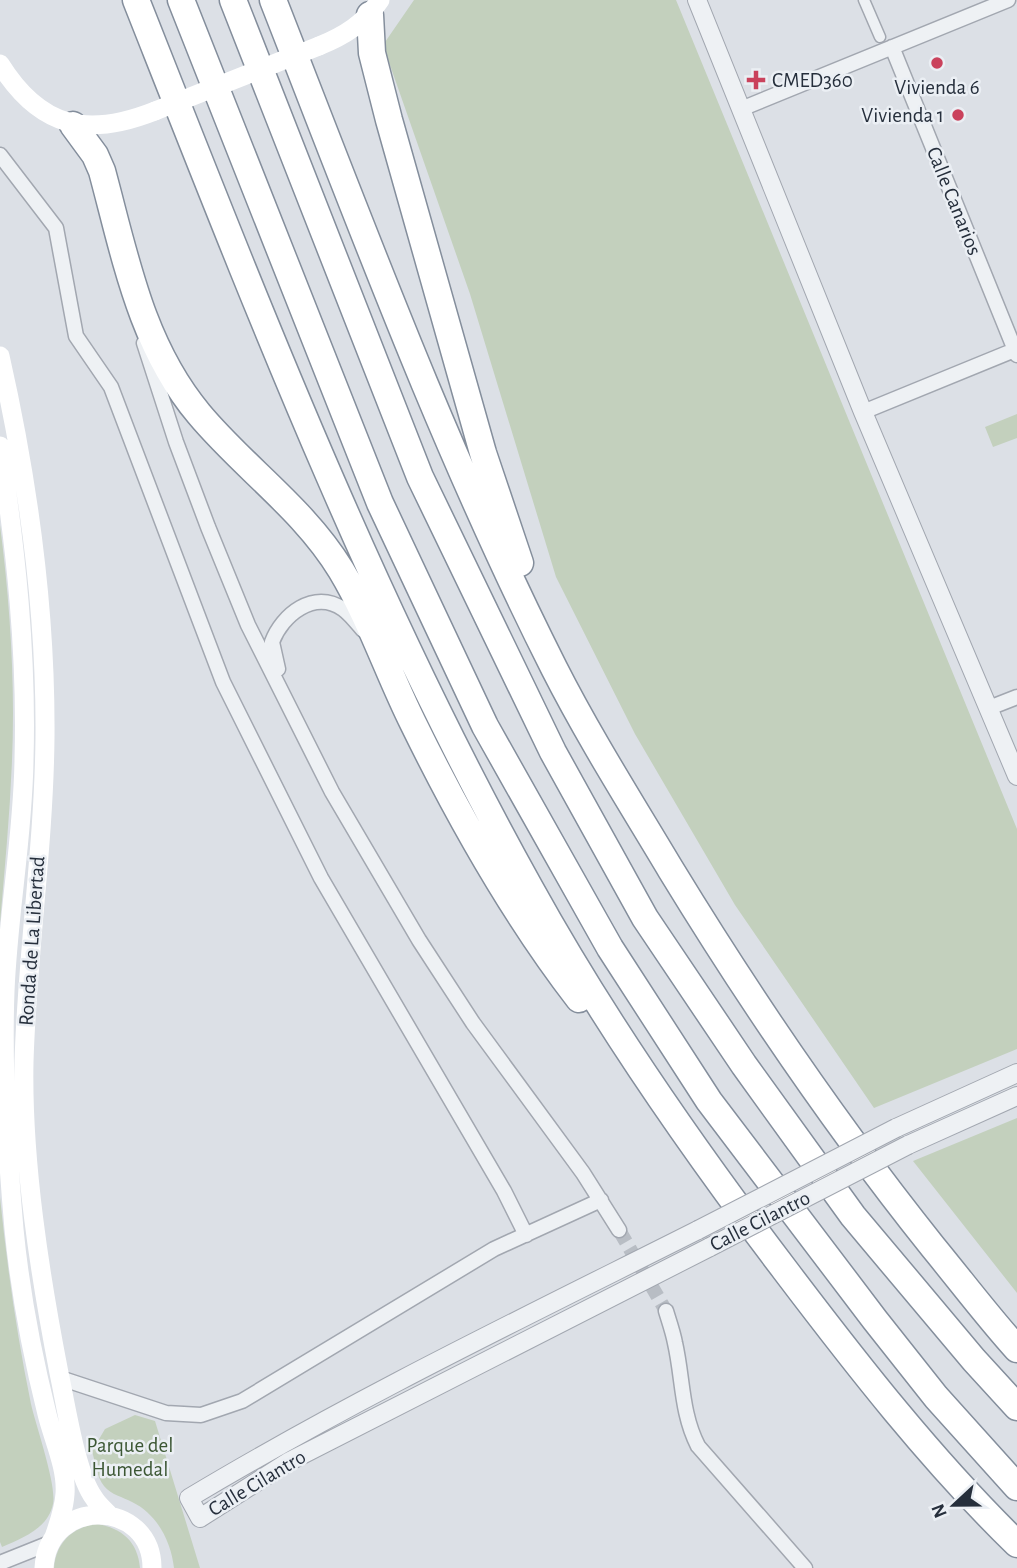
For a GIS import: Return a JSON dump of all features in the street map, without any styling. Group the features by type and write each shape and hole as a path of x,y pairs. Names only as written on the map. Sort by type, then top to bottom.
{"highway":[{"path":"136,0 320,457 385,604 451,740 531,890 610,1022 704,1163 850,1356 935,1459 1017,1544"},
{"path":"181,0 380,503 491,738 610,948 709,1101 882,1330 936,1397 1015,1486"},
{"path":"233,0 420,477 553,752 638,906 744,1065 853,1216 974,1360 1017,1406"},
{"path":"273,0 372,254 472,495 555,669 611,771 728,963 814,1091 907,1215 1012,1341"},
{"path":"375,8 372,53 385,107 484,453 521,566 611,771"},
{"path":"73,125 102,171 129,276 147,327 175,383 221,439 300,516 319,540 352,589 448,791 516,909 607,1037 662,1100"},
{"path":"993,1521 1016,1568"}],"main road":[{"path":"0,64 32,103 73,125 109,125 132,120 339,38 375,8"},
{"name":"Ronda de La Libertad","path":"0,356 26,485 44,677 45,738 24,1066 26,1132 36,1233 60,1378 87,1486 110,1516"},
{"name":"Ronda de La Libertad","path":"0,446 16,554 25,707 21,817 5,990 7,1135 15,1233 24,1298 66,1492 62,1514 43,1567"},
{"path":"52,1540 62,1527 85,1516 110,1516 125,1521 138,1532 147,1545 152,1568"}],"street":[{"path":"697,0 863,412 1017,776"},
{"path":"864,0 880,37"},
{"path":"741,109 1008,0"},
{"name":"Calle Canarios","path":"892,47 1016,351"},
{"path":"0,155 56,228 76,336 111,387 229,695 321,878 505,1191 526,1236"},
{"path":"129,276 152,373 208,527 248,625 361,844 419,940 473,1023 601,1200 619,1230"},
{"path":"863,412 1016,351"},
{"path":"303,732 273,655 272,642 283,620 297,609 328,603 342,608 362,628 389,671"},
{"path":"989,708 1017,697"},
{"name":"Calle Cilantro","path":"1017,1073 896,1128 354,1404 189,1498 200,1518 288,1462 908,1145 1017,1096"},
{"path":"60,1378 166,1413 201,1415 242,1401 494,1249 601,1200"},
{"path":"666,1311 676,1344 681,1393 690,1431 698,1446 805,1568"},
{"path":"0,1563 52,1540"}],"green space":[{"path":"414,0 676,0 1017,829 1017,1049 874,1108 735,905 635,734 556,577 470,294 383,45"},
{"path":"1017,414 1017,438 993,447 985,427"},
{"path":"0,525 10,619 13,739 0,923"},
{"path":"1017,1118 1017,1293 913,1161"},
{"path":"0,1197 21,1353 53,1495 53,1504 46,1520 26,1536 2,1547 0,1542"},
{"name":"Parque del Humedal","path":"135,1415 155,1421 200,1568 174,1568 166,1538 155,1521 141,1507 110,1492 100,1479 92,1451 105,1429"},
{"path":"97,1524 114,1529 127,1538 136,1551 140,1568 54,1568 58,1551 67,1538 80,1529"}],"tunnel":[{"path":"619,1230 666,1311"}],"place":[{"name":"Vivienda 6","path":"937,63"},
{"name":"CMED360","path":"756,80"},
{"name":"Vivienda 1","path":"958,115"}]}
